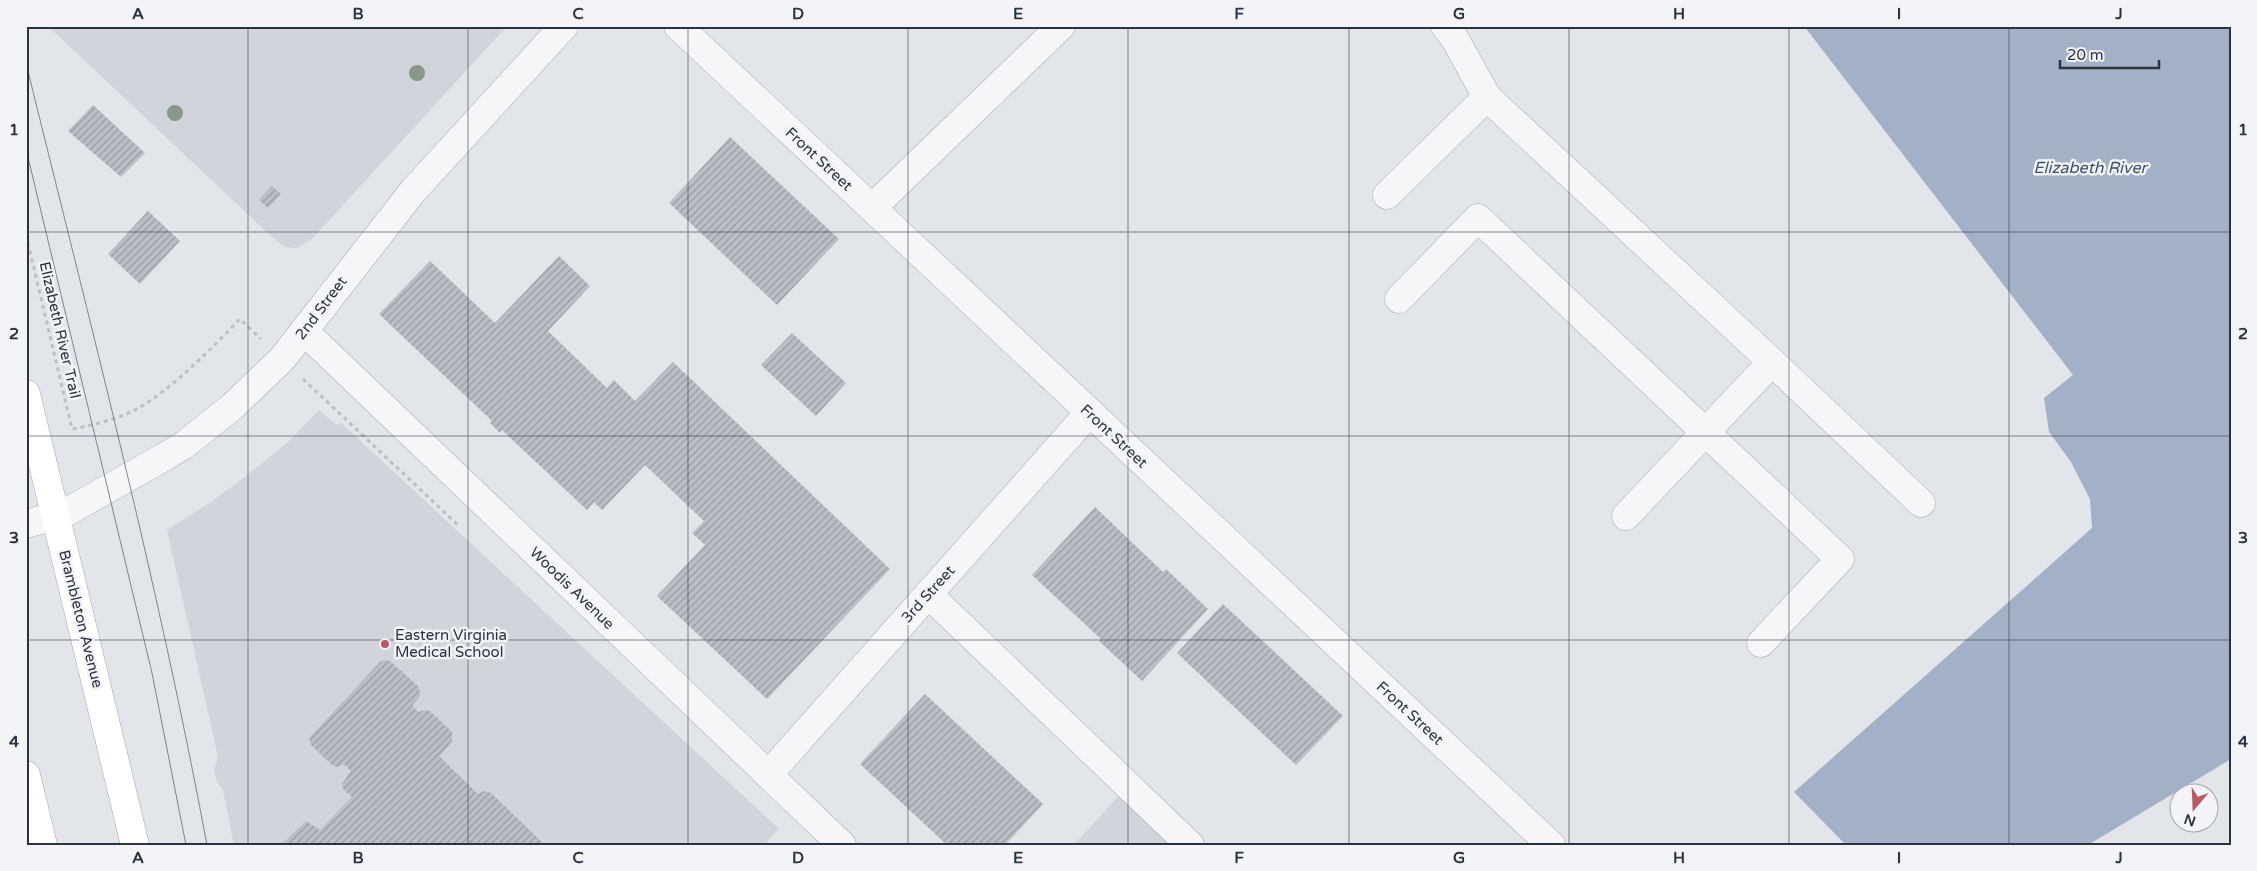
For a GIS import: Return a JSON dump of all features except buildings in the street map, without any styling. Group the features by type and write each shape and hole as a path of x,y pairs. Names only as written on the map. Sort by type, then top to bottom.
{"main road":[{"name":"Brambleton Avenue","path":"26,394 135,845"},
{"path":"26,775 43,845"}],"street":[{"name":"2nd Street","path":"26,524 56,516 164,457 210,426 234,406 282,359 413,191 564,26"},
{"name":"Front Street","path":"678,26 1551,845"},
{"path":"872,208 1061,26"},
{"path":"1445,26 1455,39 1487,97 1921,503"},
{"path":"1387,196 1487,97"},
{"path":"1400,300 1478,218 1840,559 1761,643"},
{"name":"Woodis Avenue","path":"304,331 842,845"},
{"path":"1626,516 1772,362"},
{"name":"3rd Street","path":"768,775 1089,413"},
{"path":"928,594 1190,845"}],"path":[{"name":"Elizabeth River Trail","path":"26,235 72,430 125,415 148,401 201,358 240,319"}],"shaded area":[{"path":"48,26 507,26 311,240 296,248 285,247 272,237"},
{"name":"Eastern Virginia Medical School","path":"319,410 337,425 341,423 779,829 764,845 234,845 223,790 217,782 214,770 218,757 167,530 211,502 246,476 287,443"},
{"path":"1124,790 1181,845 1074,845"}],"water":[{"name":"Elizabeth River","path":"1804,26 2231,26 2231,759 2189,784 2170,784 2170,796 2088,845 1846,845 1794,792 2092,528 2090,499 2071,462 2049,432 2044,398 2073,375"}],"tram line":[{"path":"26,63 145,551 188,747 207,845"},
{"path":"26,149 152,673 186,845"}],"place":[{"name":"Eastern Virginia Medical School","path":"385,644"}]}
